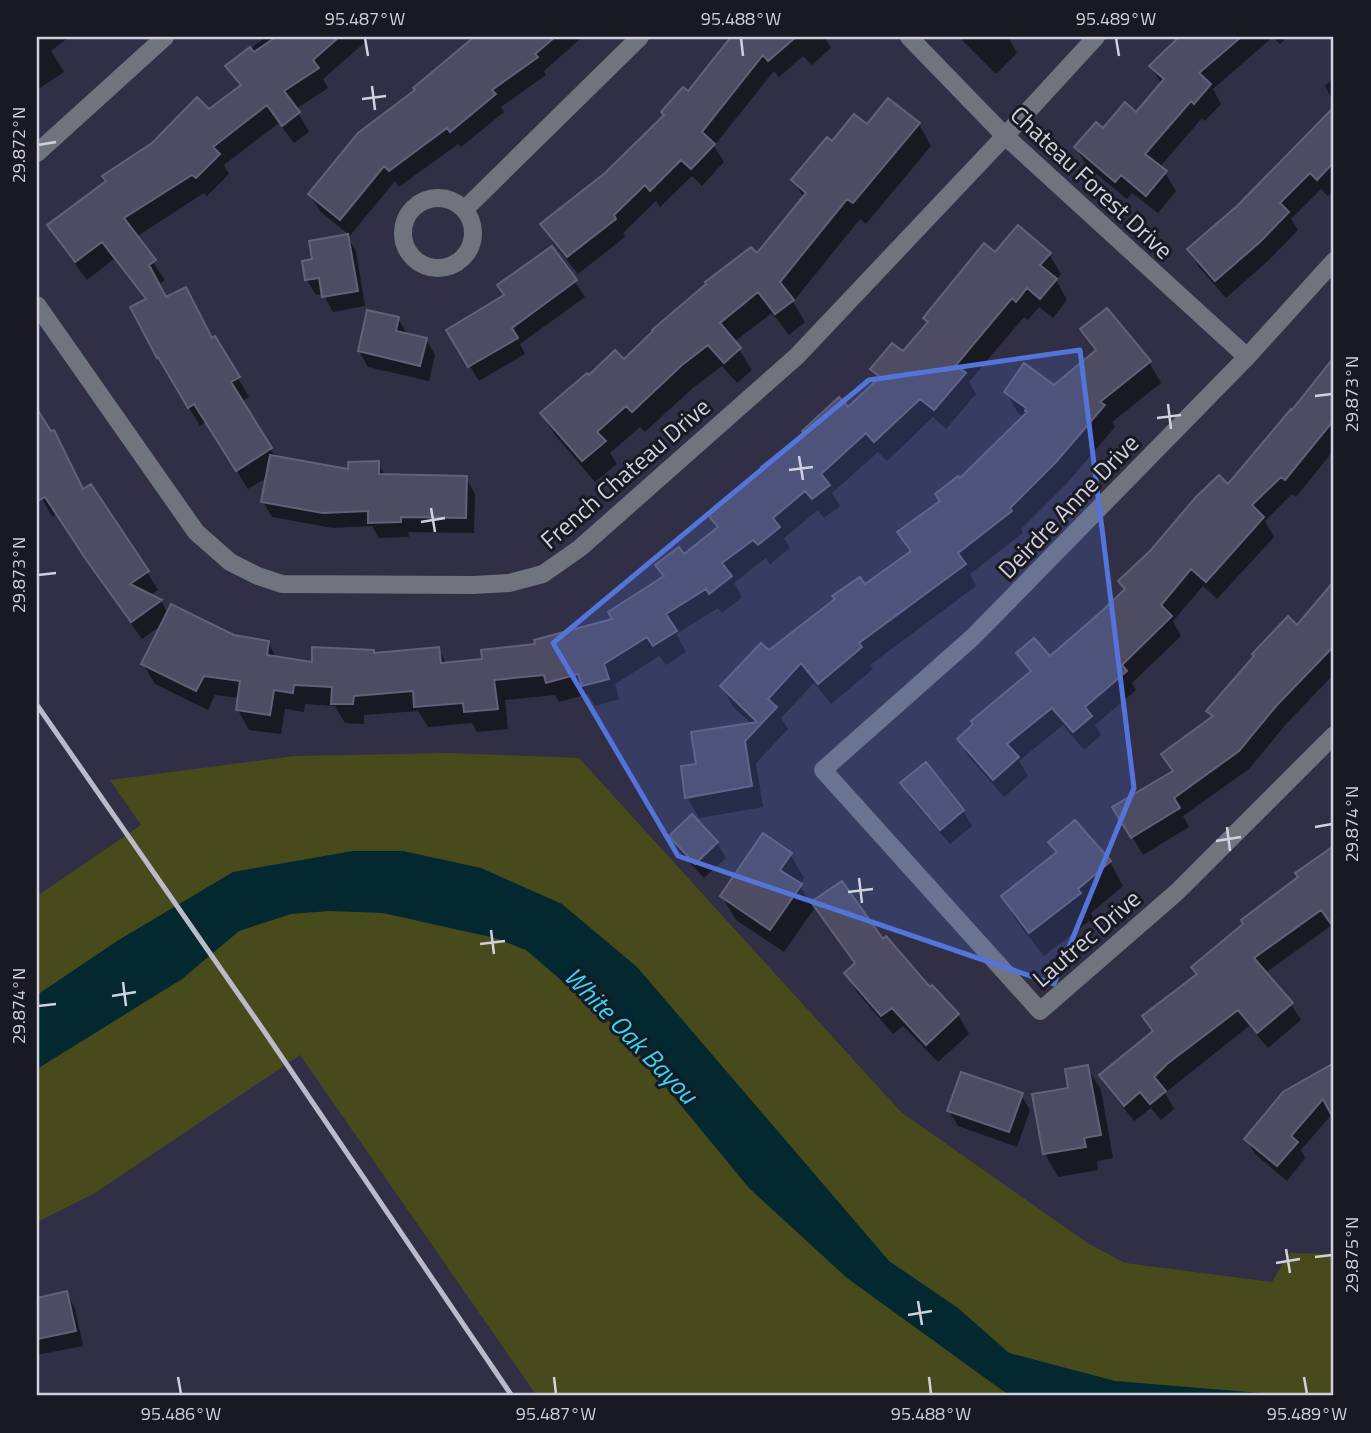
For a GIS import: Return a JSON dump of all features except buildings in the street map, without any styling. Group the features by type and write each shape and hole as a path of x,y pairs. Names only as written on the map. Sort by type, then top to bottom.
{"street":[{"path":"37,153 165,37"},
{"path":"464,209 640,37"},
{"name":"Chateau Forest Drive","path":"908,37 1005,136 1247,357"},
{"name":"French Chateau Drive","path":"37,305 196,532 230,562 282,584 509,583 543,574 580,548 797,356 1096,37"},
{"path":"440,198 454,201 464,209 472,221 474,235 470,248 462,259 450,267 436,268 423,265 412,257 405,245 403,231 406,218 414,207 426,200 440,198"},
{"name":"Deirdre Anne Drive","path":"822,770 973,638 1247,357 1334,261"},
{"name":"Lautrec Drive","path":"822,770 1040,1011 1177,892 1334,735"}],"highlighted area":[{"path":"1080,350 1134,788 1054,984 678,856 553,643 869,380"}],"green space":[{"path":"448,753 579,758 901,1112 1089,1244 1125,1263 1272,1282 1289,1253 1334,1254 1334,1396 537,1396 300,1055 95,1193 37,1222 37,896 141,825 110,780 294,756"}],"water":[{"name":"White Oak Bayou","path":"353,851 403,851 481,868 562,904 637,967 889,1261 958,1308 1009,1353 1115,1381 1334,1396 1010,1396 847,1278 749,1188 618,1029 526,950 495,938 383,913 329,911 291,914 239,931 182,979 37,1069 37,995 117,941 233,872"}],"railway":[{"path":"37,705 262,1028 512,1396"}]}
